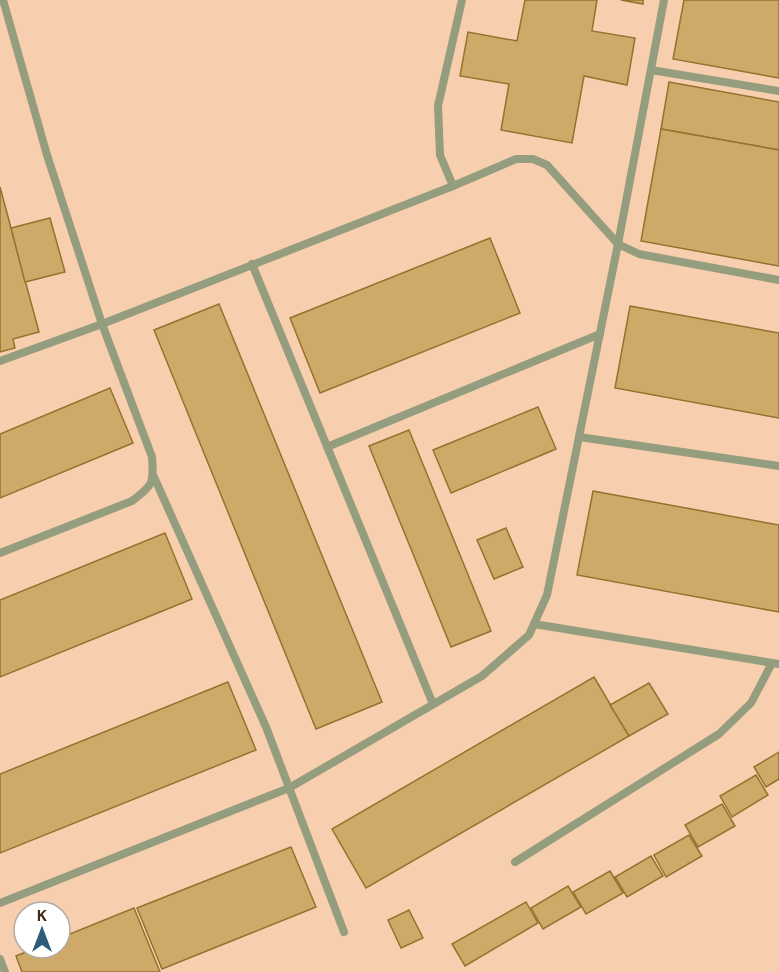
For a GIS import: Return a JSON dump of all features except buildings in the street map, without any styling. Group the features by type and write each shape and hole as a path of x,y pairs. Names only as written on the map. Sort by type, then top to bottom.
{"lane":[{"path":"3,0 47,155 102,324 152,458 154,477 266,726 344,932"},
{"path":"453,186 440,154 438,106 462,0"},
{"path":"0,903 289,788 482,676 529,635 547,596 618,244 664,0"},
{"path":"651,70 779,91"},
{"path":"0,362 453,186 516,159 533,159 547,165 618,244 639,254 779,280"},
{"path":"252,264 433,704"},
{"path":"327,447 600,334"},
{"path":"579,436 779,466"},
{"path":"0,553 132,501 149,488 154,477"},
{"path":"515,862 719,734 751,704 776,664 534,624"},
{"path":"0,960 5,972"}],"shaded area":[{"path":"0,0 779,0 779,972 0,972"}]}
